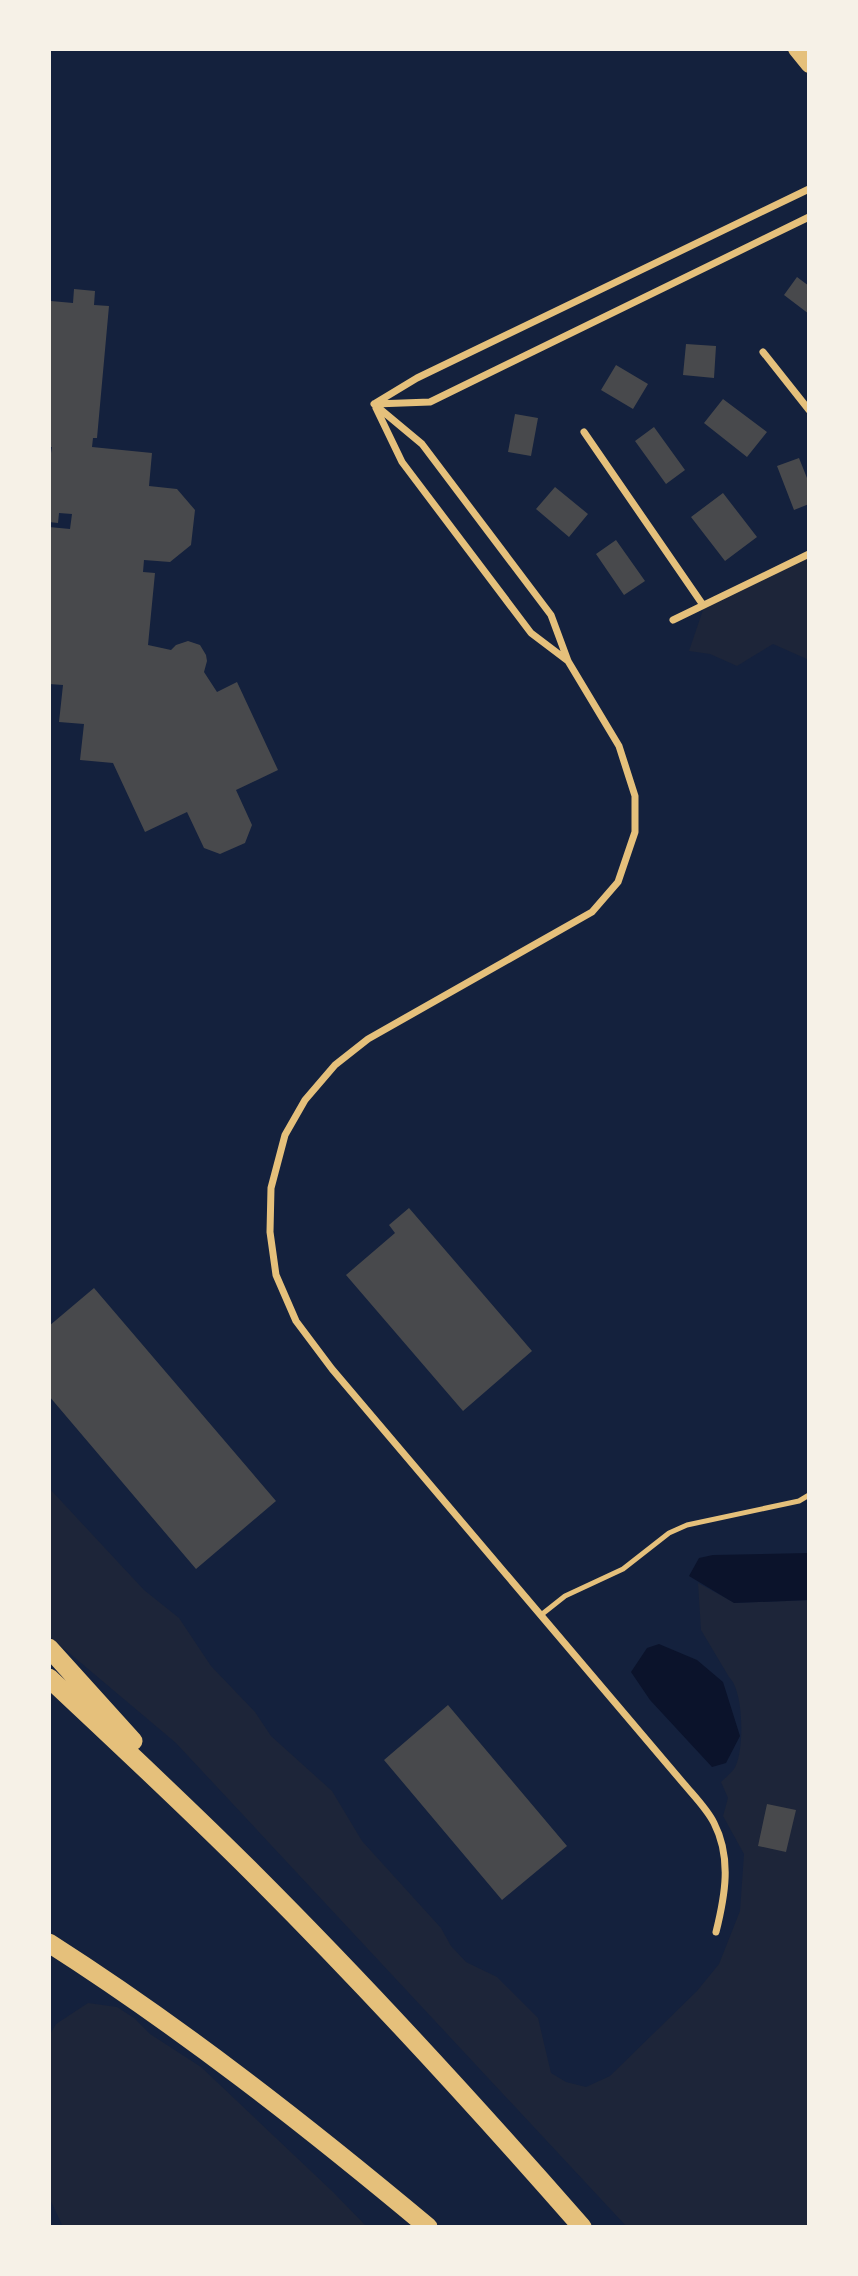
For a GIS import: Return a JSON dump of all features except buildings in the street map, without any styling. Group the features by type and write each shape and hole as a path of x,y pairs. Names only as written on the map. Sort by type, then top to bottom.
{"highway":[{"path":"49,1648 254,1874 434,2062 582,2227"},
{"path":"49,1678 254,1874"},
{"path":"49,1942 280,2106 428,2227"}],"main road":[{"path":"796,49 809,65"}],"street":[{"path":"374,404 418,378 809,189"},
{"path":"374,404 430,402 809,217"},
{"path":"763,352 809,410"},
{"path":"374,404 422,444 551,615 568,662 619,746 635,796 635,832 618,882 592,912 368,1038 335,1065 305,1100 285,1135 271,1188 270,1232 276,1275 296,1321 332,1369 684,1784 714,1823 724,1856 725,1894 716,1931"},
{"path":"374,404 402,462 531,632 568,662"},
{"path":"584,432 703,605"},
{"path":"673,620 809,554"}],"lane":[{"path":"541,1615 565,1596 623,1570 669,1534 687,1525 799,1501 809,1494"}],"shaded area":[{"path":"809,552 809,660 773,644 737,666 710,654 689,651 706,601"},
{"path":"49,1488 144,1590 179,1618 211,1666 255,1712 271,1736 332,1791 362,1841 441,1928 451,1946 466,1962 497,1977 538,2018 551,2073 566,2082 586,2087 610,2076 697,1991 719,1964 740,1911 744,1854 723,1816 728,1798 721,1782 734,1769 739,1757 740,1706 734,1684 701,1630 698,1583 735,1603 809,1600 809,2227 627,2227 176,1743 49,1636"},
{"path":"809,1553 809,1600 734,1603 689,1576 699,1558 713,1555"},
{"path":"659,1644 697,1660 723,1682 740,1736 726,1763 712,1767 650,1700 631,1672 647,1648"},
{"path":"88,2003 117,2007 134,2018 150,2034 201,2067 367,2227 63,2227 49,2197 49,2036 56,2024"}]}
